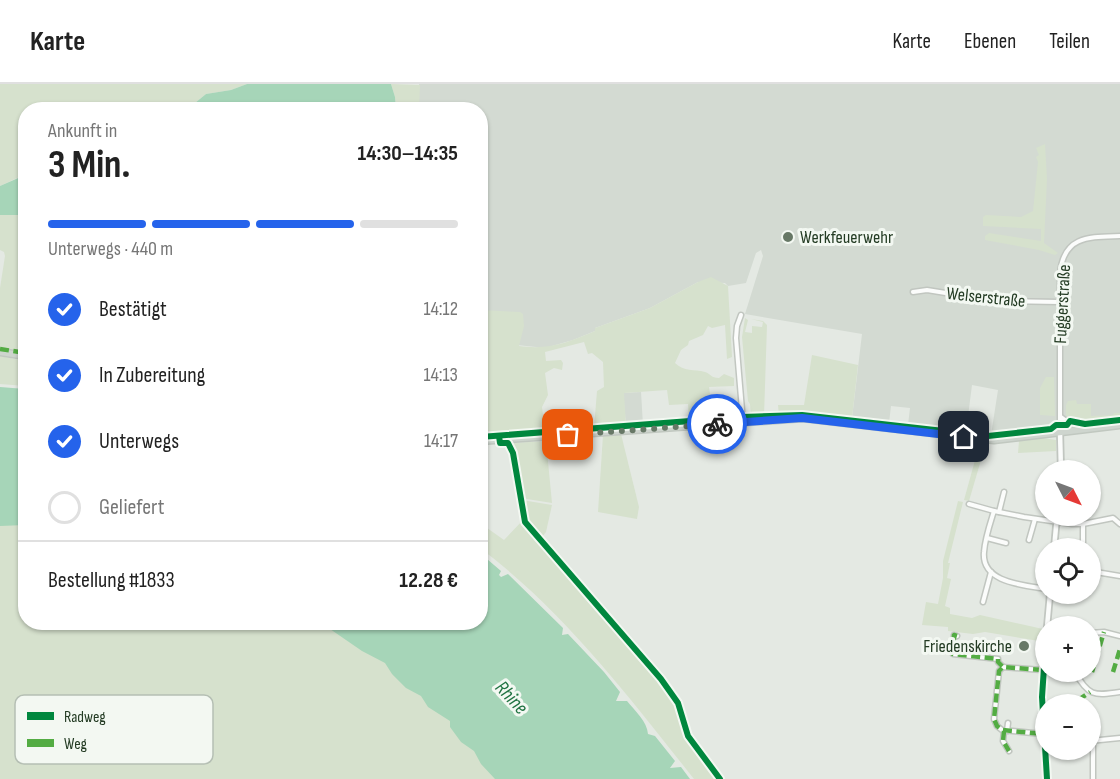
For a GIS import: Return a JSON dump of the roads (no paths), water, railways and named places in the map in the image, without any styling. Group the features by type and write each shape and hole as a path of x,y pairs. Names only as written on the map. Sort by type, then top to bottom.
{"main road":[{"path":"0,352 18,355"},
{"path":"488,440 811,419 994,440 1120,425"}],"street":[{"name":"Fuggerstraße","path":"1060,432 1060,266 1069,248 1087,238 1120,237"},
{"name":"Welserstraße","path":"913,292 927,290 996,301 1059,302"},
{"path":"741,315 736,338 743,422"},
{"path":"1060,416 1069,423 1089,428"},
{"path":"1060,432 1061,460"},
{"path":"999,512 1004,492"},
{"path":"969,504 1035,519 1029,540"},
{"path":"993,511 984,556 991,572 1004,580 1035,587"},
{"path":"1101,520 1113,518 1120,524"},
{"path":"987,538 1006,543"},
{"path":"983,602 991,572"},
{"path":"1101,573 1120,576"},
{"path":"1101,632 1120,636"},
{"path":"957,636 954,635 953,654 1001,659 1003,667"},
{"path":"1035,666 1003,667 999,670 994,719 997,726 1006,731 1035,733"},
{"path":"1081,682 1093,694 1104,695 1120,692"},
{"path":"1008,723 1003,741 1009,751"},
{"path":"1101,740 1120,738"},
{"path":"1046,760 1047,779"},
{"path":"1092,760 1093,779"}],"water":[{"path":"247,84 391,84 395,102 196,102 206,94 231,90"},
{"path":"18,178 18,215 0,215 0,186"},
{"path":"0,387 18,388 18,525 0,526"},
{"name":"Rhine","path":"488,560 501,571 499,575 501,577 508,574 563,628 562,635 568,634 604,672 620,692 616,701 627,701 643,720 648,734 655,736 675,761 670,768 681,767 690,779 495,779 481,764 474,751 461,742 450,727 450,721 428,707 421,696 406,688 385,663 362,651 331,630 488,630"}],"place":[{"name":"Werkfeuerwehr","path":"788,237"},
{"name":"Friedenskirche","path":"1024,646"}]}
